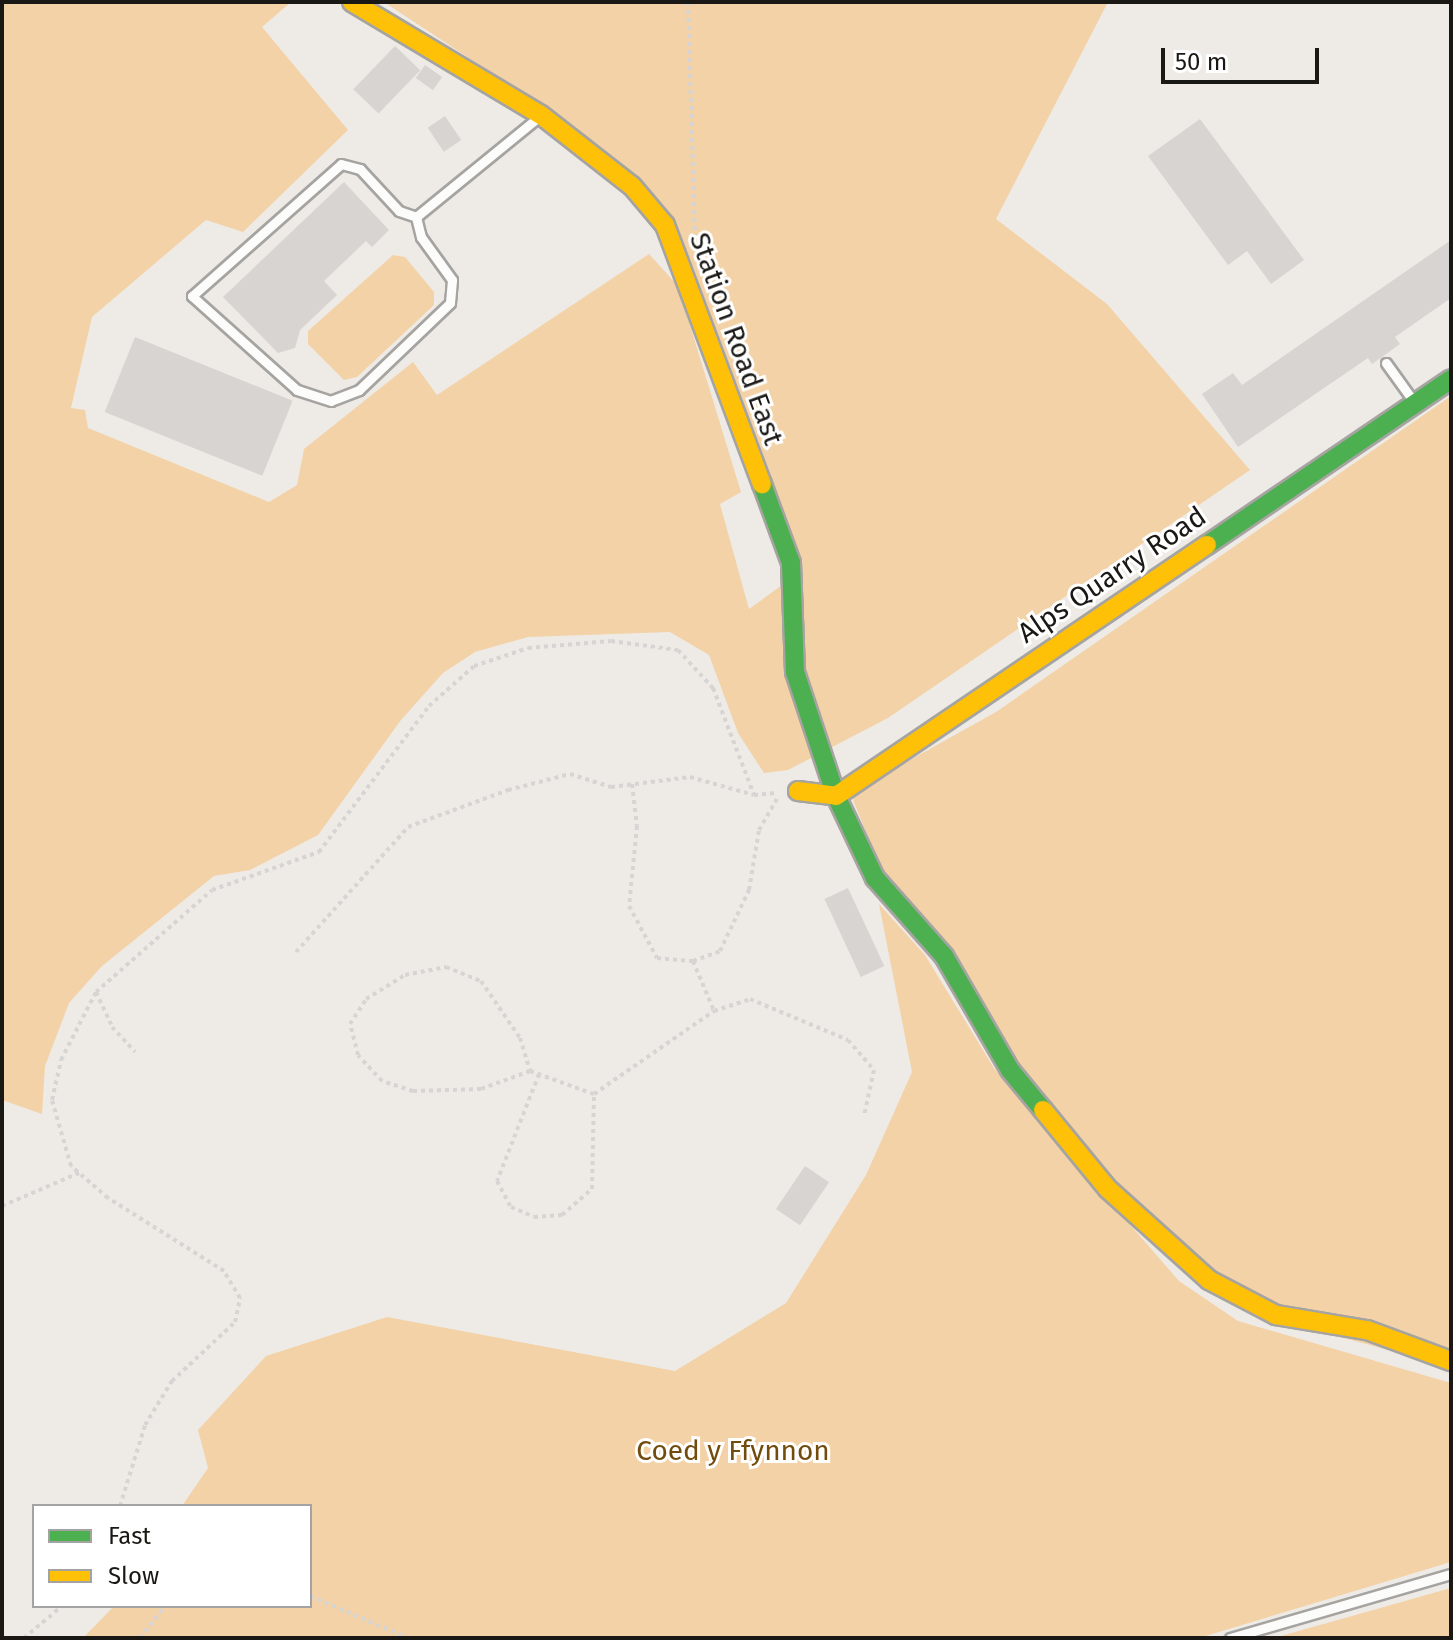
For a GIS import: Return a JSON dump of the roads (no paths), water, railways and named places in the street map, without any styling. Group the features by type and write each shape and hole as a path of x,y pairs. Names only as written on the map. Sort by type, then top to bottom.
{"street":[{"name":"Station Road East","path":"352,2 541,115 632,186 665,225 681,259 791,563 795,672 836,796 875,878 944,956 1010,1070 1108,1189 1209,1280 1276,1315 1367,1330 1451,1361"},
{"name":"Alps Quarry Road","path":"836,796 1451,379"},
{"path":"789,792 836,796"}],"lane":[{"path":"416,217 541,115"},
{"path":"341,164 360,169 399,211 416,217 421,237 452,280 450,303 359,390 331,401 297,390 192,296 341,164"},
{"path":"1386,363 1416,404"},
{"path":"1230,1638 1451,1574"}],"park label":[{"name":"Coed y Ffynnon","path":"733,1451"}]}
